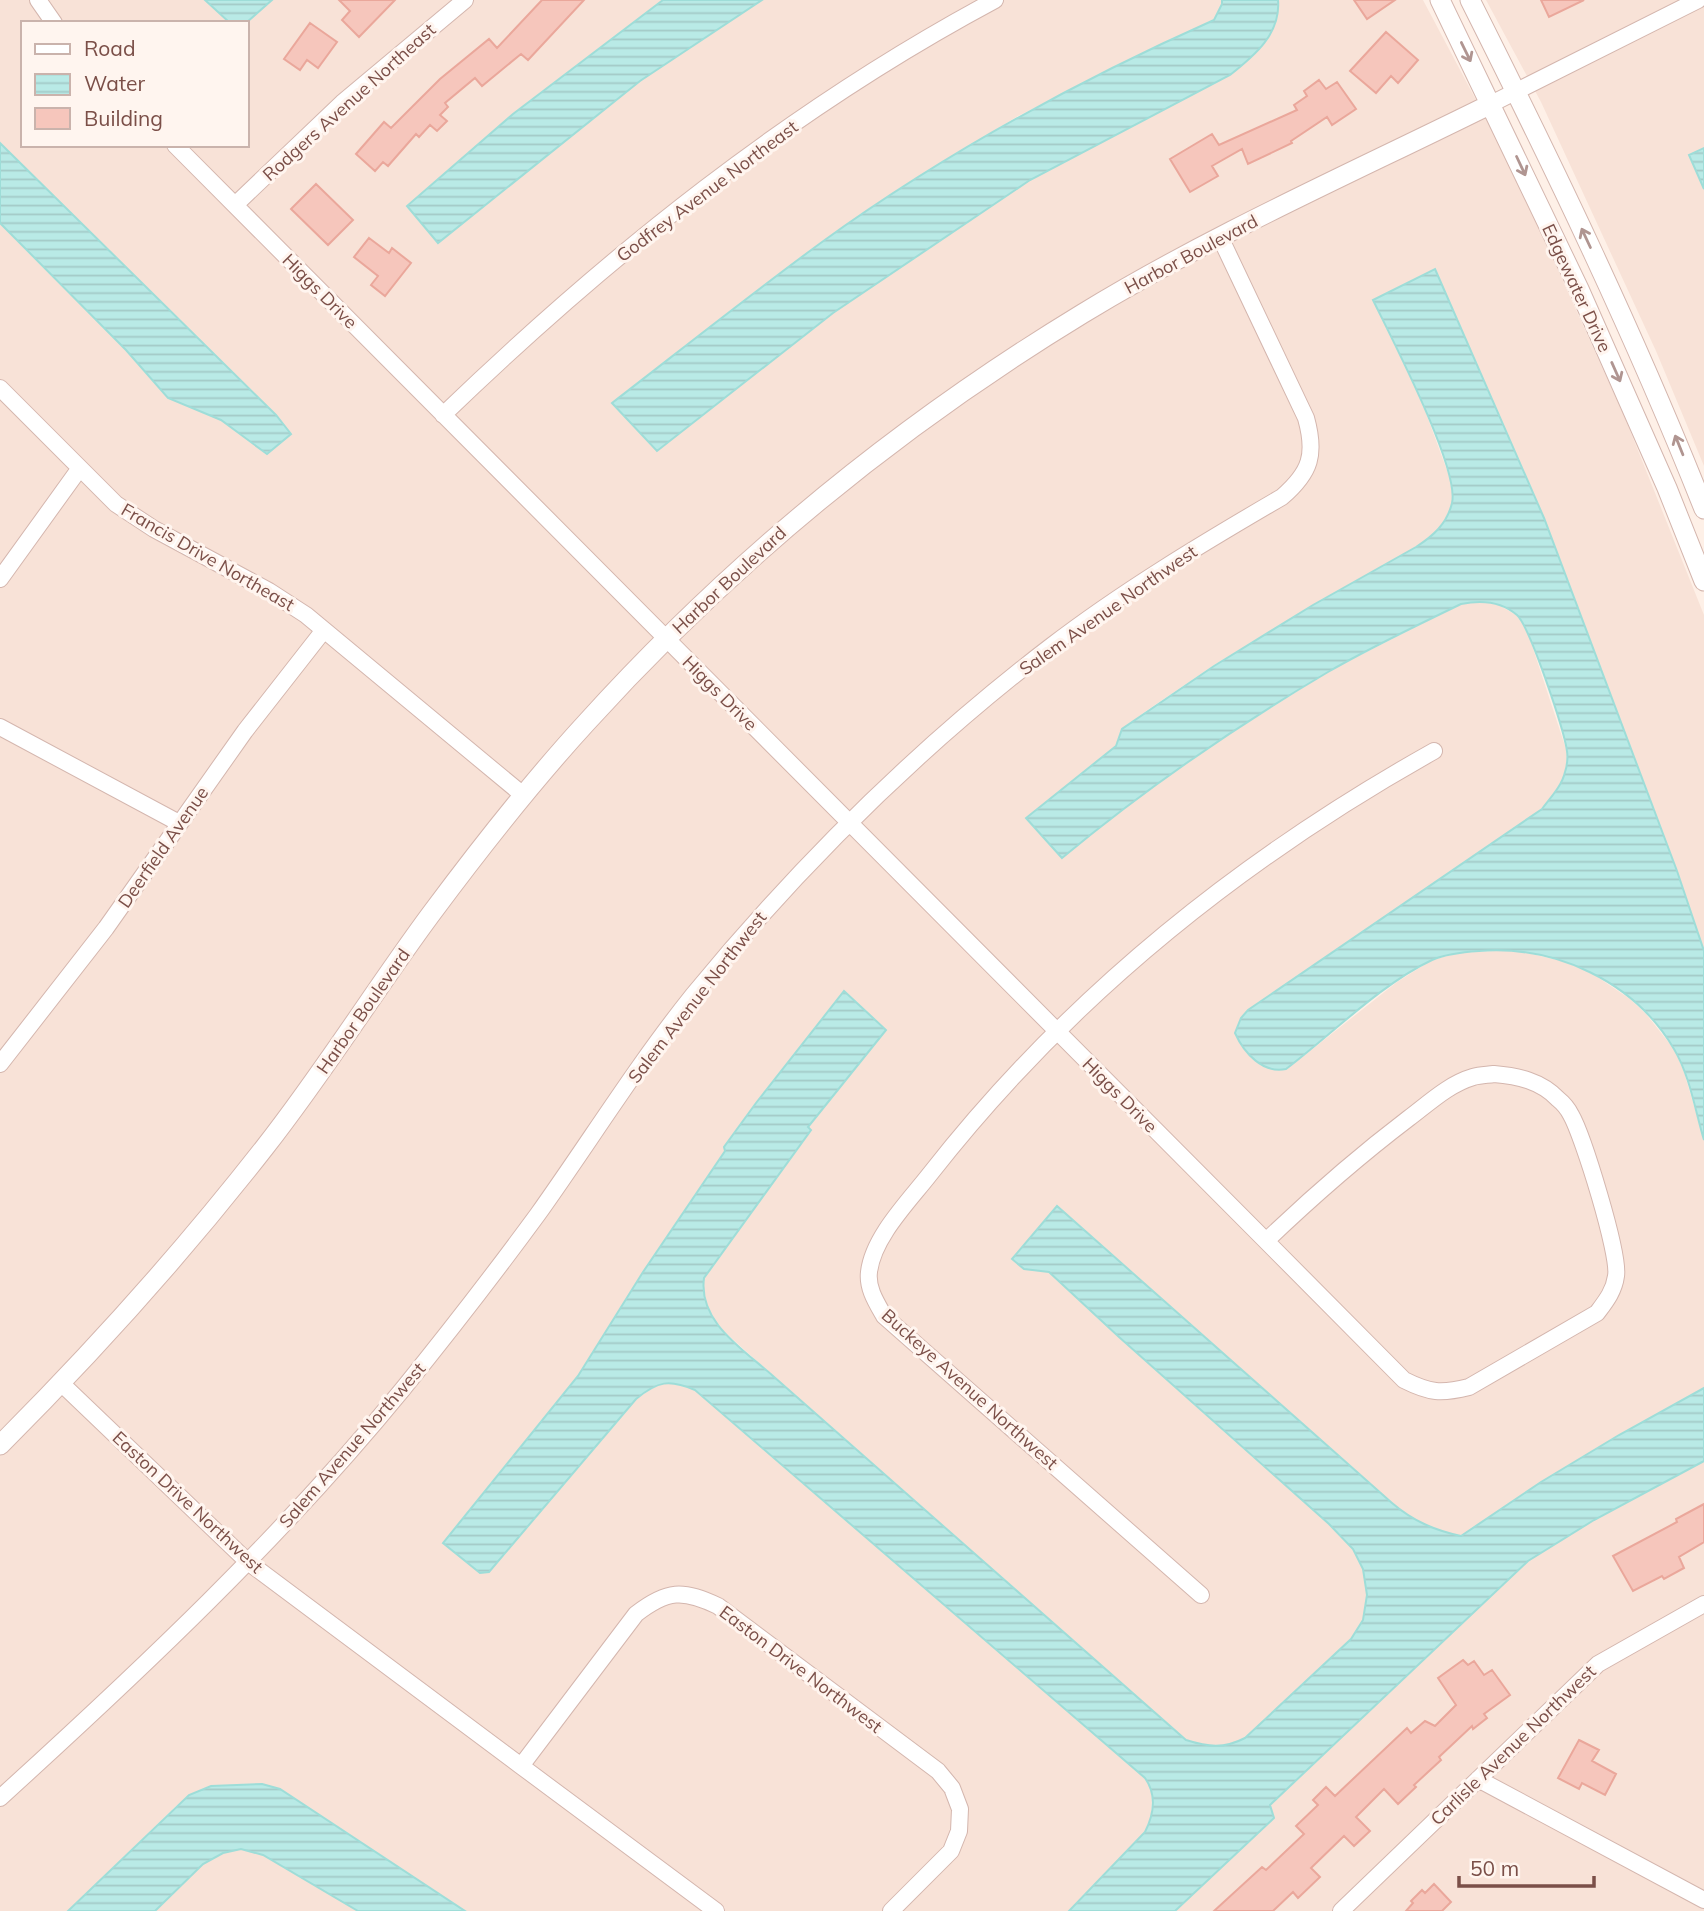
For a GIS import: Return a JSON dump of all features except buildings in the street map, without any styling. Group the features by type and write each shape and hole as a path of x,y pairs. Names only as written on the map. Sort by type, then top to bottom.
{"street":[{"path":"38,0 53,21"},
{"name":"Rodgers Avenue Northeast","path":"235,205 342,103 465,0"},
{"name":"Godfrey Avenue Northeast","path":"443,415 572,295 709,184 828,101 995,0"},
{"name":"Edgewater Drive","path":"1440,0 1584,302 1667,488 1704,581"},
{"name":"Edgewater Drive","path":"1470,0 1555,171 1670,424 1704,509"},
{"name":"Harbor Boulevard","path":"0,1445 62,1384 141,1297 265,1147 328,1063 429,917 523,795 586,722 666,639 746,563 804,513 864,464 957,396 1086,312 1220,237 1698,0"},
{"name":"Higgs Drive","path":"177,147 1404,1380 1424,1390 1446,1393 1469,1387 1597,1313 1611,1296 1617,1274 1615,1252 1580,1134 1571,1114 1556,1097 1538,1084 1517,1076 1483,1075 1472,1077 1452,1087 1373,1146 1319,1191 1266,1241"},
{"name":"Salem Avenue Northwest","path":"0,1798 158,1653 325,1479 470,1305 690,1000 755,921 848,822 972,709 1052,645 1135,586 1283,497 1300,481 1310,462 1312,439 1306,418 1220,237"},
{"name":"Francis Drive Northeast","path":"0,388 116,504 269,591 324,630 523,795"},
{"path":"0,579 80,468"},
{"name":"Deerfield Avenue","path":"0,1064 106,928 244,731 324,630"},
{"path":"0,727 179,823"},
{"name":"Buckeye Avenue Northwest","path":"1201,1595 884,1316 872,1296 868,1274 873,1252 950,1147 1007,1083 1056,1032 1147,948 1254,864 1325,815 1434,751"},
{"name":"Easton Drive Northwest","path":"62,1384 248,1562 716,1911"},
{"name":"Easton Drive Northwest","path":"521,1766 636,1614 654,1600 676,1594 698,1596 718,1606 905,1746 938,1771 952,1788 960,1809 959,1831 951,1851 891,1911"},
{"name":"Carlisle Avenue Northwest","path":"1340,1911 1598,1664 1704,1604"},
{"path":"1478,1779 1704,1900"}],"shaded area":[{"path":"0,0 205,0 228,21 21,21 21,147 248,147 248,21 272,0 663,0 513,114 407,206 438,243 640,81 762,0 1222,0 1214,20 1018,116 926,172 823,241 833,313 1030,180 1230,75 1278,15 1278,0 1423,0 1511,166 1625,418 1704,615 1704,951 1677,871 1544,518 1435,270 1373,300 1419,394 1452,484 1453,502 1443,524 1432,537 1214,665 1146,711 1122,729 1116,746 1026,819 1062,858 1110,818 1202,752 1329,671 1461,604 1479,600 1497,604 1516,615 1526,627 1567,752 1566,772 1557,789 1542,809 1248,1010 1300,1059 1397,982 1432,960 1458,953 1514,950 1562,961 1590,972 1630,999 1646,1014 1674,1049 1684,1072 1704,1140 1704,1388 1541,1482 1461,1536 1438,1531 1419,1523 1392,1503 1057,1207 1024,1269 1049,1272 1329,1524 1353,1549 1363,1569 1367,1595 1363,1620 1351,1639 1245,1738 1233,1744 1216,1747 1186,1740 773,1376 716,1324 707,1309 702,1292 704,1278 811,1131 808,1127 844,991 724,1147 725,1151 643,1272 578,1376 444,1543 489,1572 636,1399 661,1383 678,1383 695,1390 1145,1778 1152,1788 1151,1820 1133,1846 1069,1911 465,1911 280,1789 262,1784 211,1786 189,1795 175,1807 68,1911 0,1911 0,223 126,350 168,398 221,420 267,454 39,182 0,143"},
{"path":"1486,0 1704,0 1704,148 1689,155 1704,189 1704,466 1656,351 1541,102"},
{"path":"1704,1461 1704,1911 1175,1911 1274,1818 1269,1805 1528,1561 1594,1520"},
{"path":"241,1849 263,1855 358,1911 155,1911 203,1864 223,1853"}],"water":[{"path":"205,0 272,0 248,21 228,21"},
{"path":"663,0 762,0 640,81 438,243 407,206 513,114"},
{"path":"1222,0 1278,0 1278,12 1270,34 1257,52 1230,75 1030,180 833,313 657,451 612,403 769,281 868,210 1012,121 1112,68 1214,20"},
{"path":"0,143 276,415 291,434 267,454 221,420 168,398 126,350 0,223"},
{"path":"1704,148 1704,189 1689,155"},
{"path":"1435,269 1544,518 1677,871 1704,951 1704,1140 1684,1070 1674,1049 1657,1025 1637,1004 1590,972 1564,961 1536,954 1479,951 1432,960 1375,996 1286,1069 1278,1070 1262,1065 1249,1054 1235,1033 1241,1018 1248,1010 1542,809 1559,787 1566,770 1565,740 1530,638 1523,623 1511,610 1483,602 1461,604 1328,672 1191,760 1062,858 1026,818 1116,746 1122,729 1214,666 1313,605 1416,547 1434,534 1443,523 1452,503 1452,486 1446,462 1422,403 1373,300"},
{"path":"844,991 886,1030 808,1127 811,1130 704,1278 704,1294 708,1308 715,1321 736,1345 1186,1740 1216,1746 1245,1738 1351,1639 1363,1620 1367,1595 1363,1569 1353,1549 1329,1524 1049,1272 1024,1269 1012,1259 1057,1206 1392,1503 1433,1528 1461,1536 1541,1482 1704,1388 1704,1461 1594,1520 1528,1561 1270,1805 1274,1818 1175,1911 1069,1911 1145,1832 1153,1798 1145,1778 695,1390 671,1383 657,1385 636,1399 489,1572 480,1573 443,1543 578,1376 643,1272 725,1151 724,1147"},
{"path":"262,1784 280,1789 465,1911 358,1911 263,1855 241,1849 223,1853 203,1864 155,1911 68,1911 189,1795 211,1786"}]}
